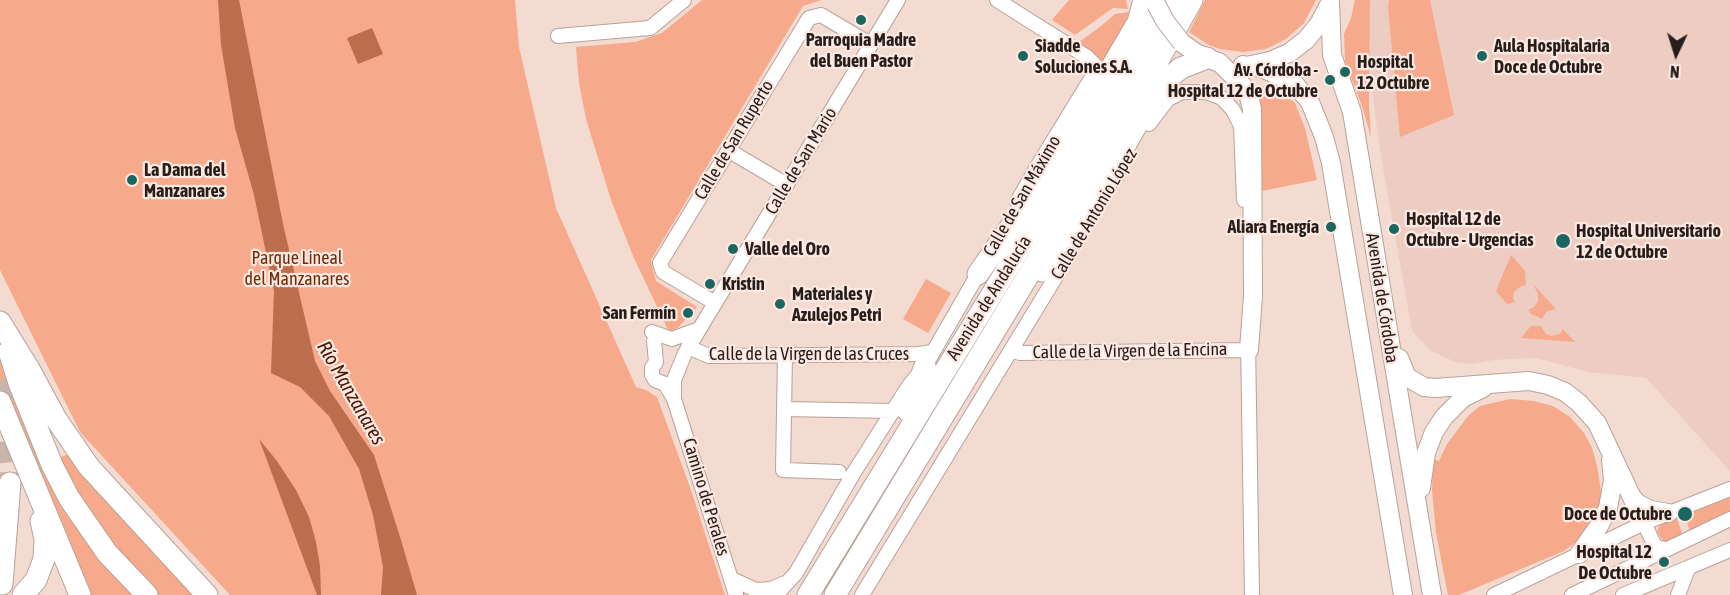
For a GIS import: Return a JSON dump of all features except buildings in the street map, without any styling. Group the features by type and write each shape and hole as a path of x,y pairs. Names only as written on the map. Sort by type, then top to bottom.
{"highway":[{"name":"Avenida de Andalucía","path":"835,595 1155,66 1192,0"},
{"path":"1005,272 1012,240 1138,22 1156,1"},
{"name":"Avenida de Andalucía","path":"808,595 1129,70 1156,1"},
{"path":"1018,290 1052,263 1101,187 1114,174 1131,134 1166,80 1181,68 1213,60"},
{"path":"978,274 1062,153"},
{"path":"0,323 19,383 52,465 69,498 107,553 147,595"},
{"path":"0,323 29,369 56,419 89,467 207,595"},
{"path":"875,482 880,462 907,412 928,359"},
{"path":"0,402 80,595"},
{"path":"0,420 36,505 45,539 42,568 36,580 23,595"},
{"path":"2,584 10,483"}],"main road":[{"path":"1156,1 1165,21 1182,43 1213,60 1248,93 1252,109 1253,296 1249,350"},
{"path":"1213,60 1243,65 1270,61 1289,53 1306,40 1319,24 1330,1"},
{"name":"Avenida de Córdoba","path":"1330,1 1332,55 1352,112 1432,595"},
{"name":"Avenida de Córdoba","path":"1243,65 1264,69 1293,82 1310,102 1324,137 1331,163 1403,595"},
{"path":"1371,227 1381,262 1400,364 1407,376 1419,385 1429,388 1529,381 1565,392 1579,403 1597,423 1644,523"},
{"path":"1424,546 1421,486 1423,464 1431,439 1444,417 1462,398 1499,382"},
{"path":"1579,554 1595,532 1608,508 1613,480 1610,449"},
{"path":"1632,497 1637,503 1650,510 1668,513"}],"street":[{"path":"558,36 650,28 684,0"},
{"name":"Calle de San Mario","path":"672,379 699,329 898,0"},
{"name":"Calle de San Máximo","path":"776,595 790,580 853,474 928,359 1037,167 1096,70 1095,65 1087,57 997,0"},
{"name":"Calle de San Ruperto","path":"715,303 663,272 660,263 809,18 821,15 870,44"},
{"name":"Calle de Antonio López","path":"862,595 1100,205 1114,174 1163,105 1177,94 1189,91 1206,92 1229,104 1238,118 1243,140 1245,297 1249,350 1252,595"},
{"path":"728,150 787,185"},
{"path":"652,332 672,339 699,329"},
{"path":"664,361 687,350"},
{"name":"Calle de la Virgen de las Cruces","path":"687,350 709,356 919,354 928,359"},
{"name":"Calle de la Virgen de la Encina","path":"1011,350 1020,353 1249,350"},
{"path":"785,355 783,470 839,472"},
{"name":"Camino de Perales","path":"672,379 655,380 652,368 664,361 674,363 672,379 674,399 736,595"},
{"path":"784,409 894,411"},
{"path":"1494,595 1644,523 1730,489"},
{"path":"1572,595 1730,519"},
{"path":"1644,523 1654,544 1666,549"},
{"path":"1623,595 1730,550"},
{"path":"1678,595 1688,569"},
{"path":"732,579 756,590 771,589 790,580"}],"shaded area":[{"path":"218,0 239,0 283,224 315,361 330,391 374,455 417,595 381,595 383,567 373,515 359,469 329,416 300,387 271,373 274,291 254,195 235,128 221,45"},
{"name":"Hospital Universitario 12 de Octubre","path":"1360,0 1730,0 1730,471 1646,378 1588,372 1536,358 1494,360 1471,364 1455,362 1430,350 1412,331 1380,151"},
{"path":"372,28 383,54 358,64 347,38"},
{"path":"259,439 296,490 309,517 320,566 321,595 317,595"}],"green space":[{"name":"Parque Lineal del Manzanares","path":"0,0 515,0 519,47 556,208 636,387 657,397 691,490 725,595 230,595 80,432 0,270"},
{"path":"702,0 822,0 803,6 651,260 656,281 697,307 678,328 669,332 633,256 611,200 586,119 579,83 576,47 635,42 662,33"},
{"path":"1069,0 1126,0 1128,9 1113,8 1075,35 1052,20"},
{"path":"1205,0 1316,0 1304,23 1286,39 1266,49 1243,52 1209,45 1189,32"},
{"path":"1355,0 1370,0 1371,138 1345,61 1344,34"},
{"path":"1389,0 1430,0 1454,115 1400,137 1388,7"},
{"path":"1129,12 1126,21 1131,24 1102,65 1100,59 1079,42 1115,14"},
{"path":"1265,86 1281,90 1295,103 1305,128 1317,180 1262,191 1261,106 1257,88"},
{"path":"1511,255 1525,271 1526,285 1514,292 1515,302 1507,304 1496,291"},
{"path":"926,279 951,293 928,333 903,319"},
{"path":"1533,284 1556,309 1547,311 1542,319 1528,310 1538,301 1538,294"},
{"path":"1531,326 1541,326 1546,334 1551,336 1560,334 1563,329 1575,342 1521,338"},
{"path":"0,348 67,513 87,543 133,595 90,595 68,536 0,380"},
{"path":"1510,399 1534,401 1553,406 1570,417 1584,433 1597,465 1602,498 1598,511 1589,527 1576,542 1564,551 1459,595 1448,595 1436,533 1432,490 1433,459 1439,461 1447,444 1468,416 1480,406"},
{"path":"70,453 197,595 157,595 99,527 65,474 61,457"},
{"path":"1730,495 1730,513 1690,532 1684,513"},
{"path":"1676,516 1683,536 1664,542 1657,532 1660,524"}],"tunnel":[{"path":"0,380 4,398 10,483"}],"place":[{"name":"Parroquia Madre del Buen Pastor","path":"861,20"},
{"name":"Siadde Soluciones S.A.","path":"1023,56"},
{"name":"Aula Hospitalaria Doce de Octubre","path":"1482,56"},
{"name":"Hospital 12 Octubre","path":"1345,72"},
{"name":"Av. Córdoba - Hospital 12 de Octubre","path":"1330,80"},
{"name":"La Dama del Manzanares","path":"132,180"},
{"name":"Aliara Energía","path":"1331,227"},
{"name":"Hospital 12 de Octubre - Urgencias","path":"1394,229"},
{"name":"Hospital Universitario 12 de Octubre","path":"1563,241"},
{"name":"Valle del Oro","path":"733,249"},
{"name":"Kristin","path":"710,284"},
{"name":"Materiales y Azulejos Petri","path":"780,304"},
{"name":"San Fermín","path":"688,313"},
{"name":"Doce de Octubre","path":"1685,514"},
{"name":"Hospital 12 De Octubre","path":"1664,562"}],"water label":[{"name":"Río Manzanares","path":"351,393"}]}
